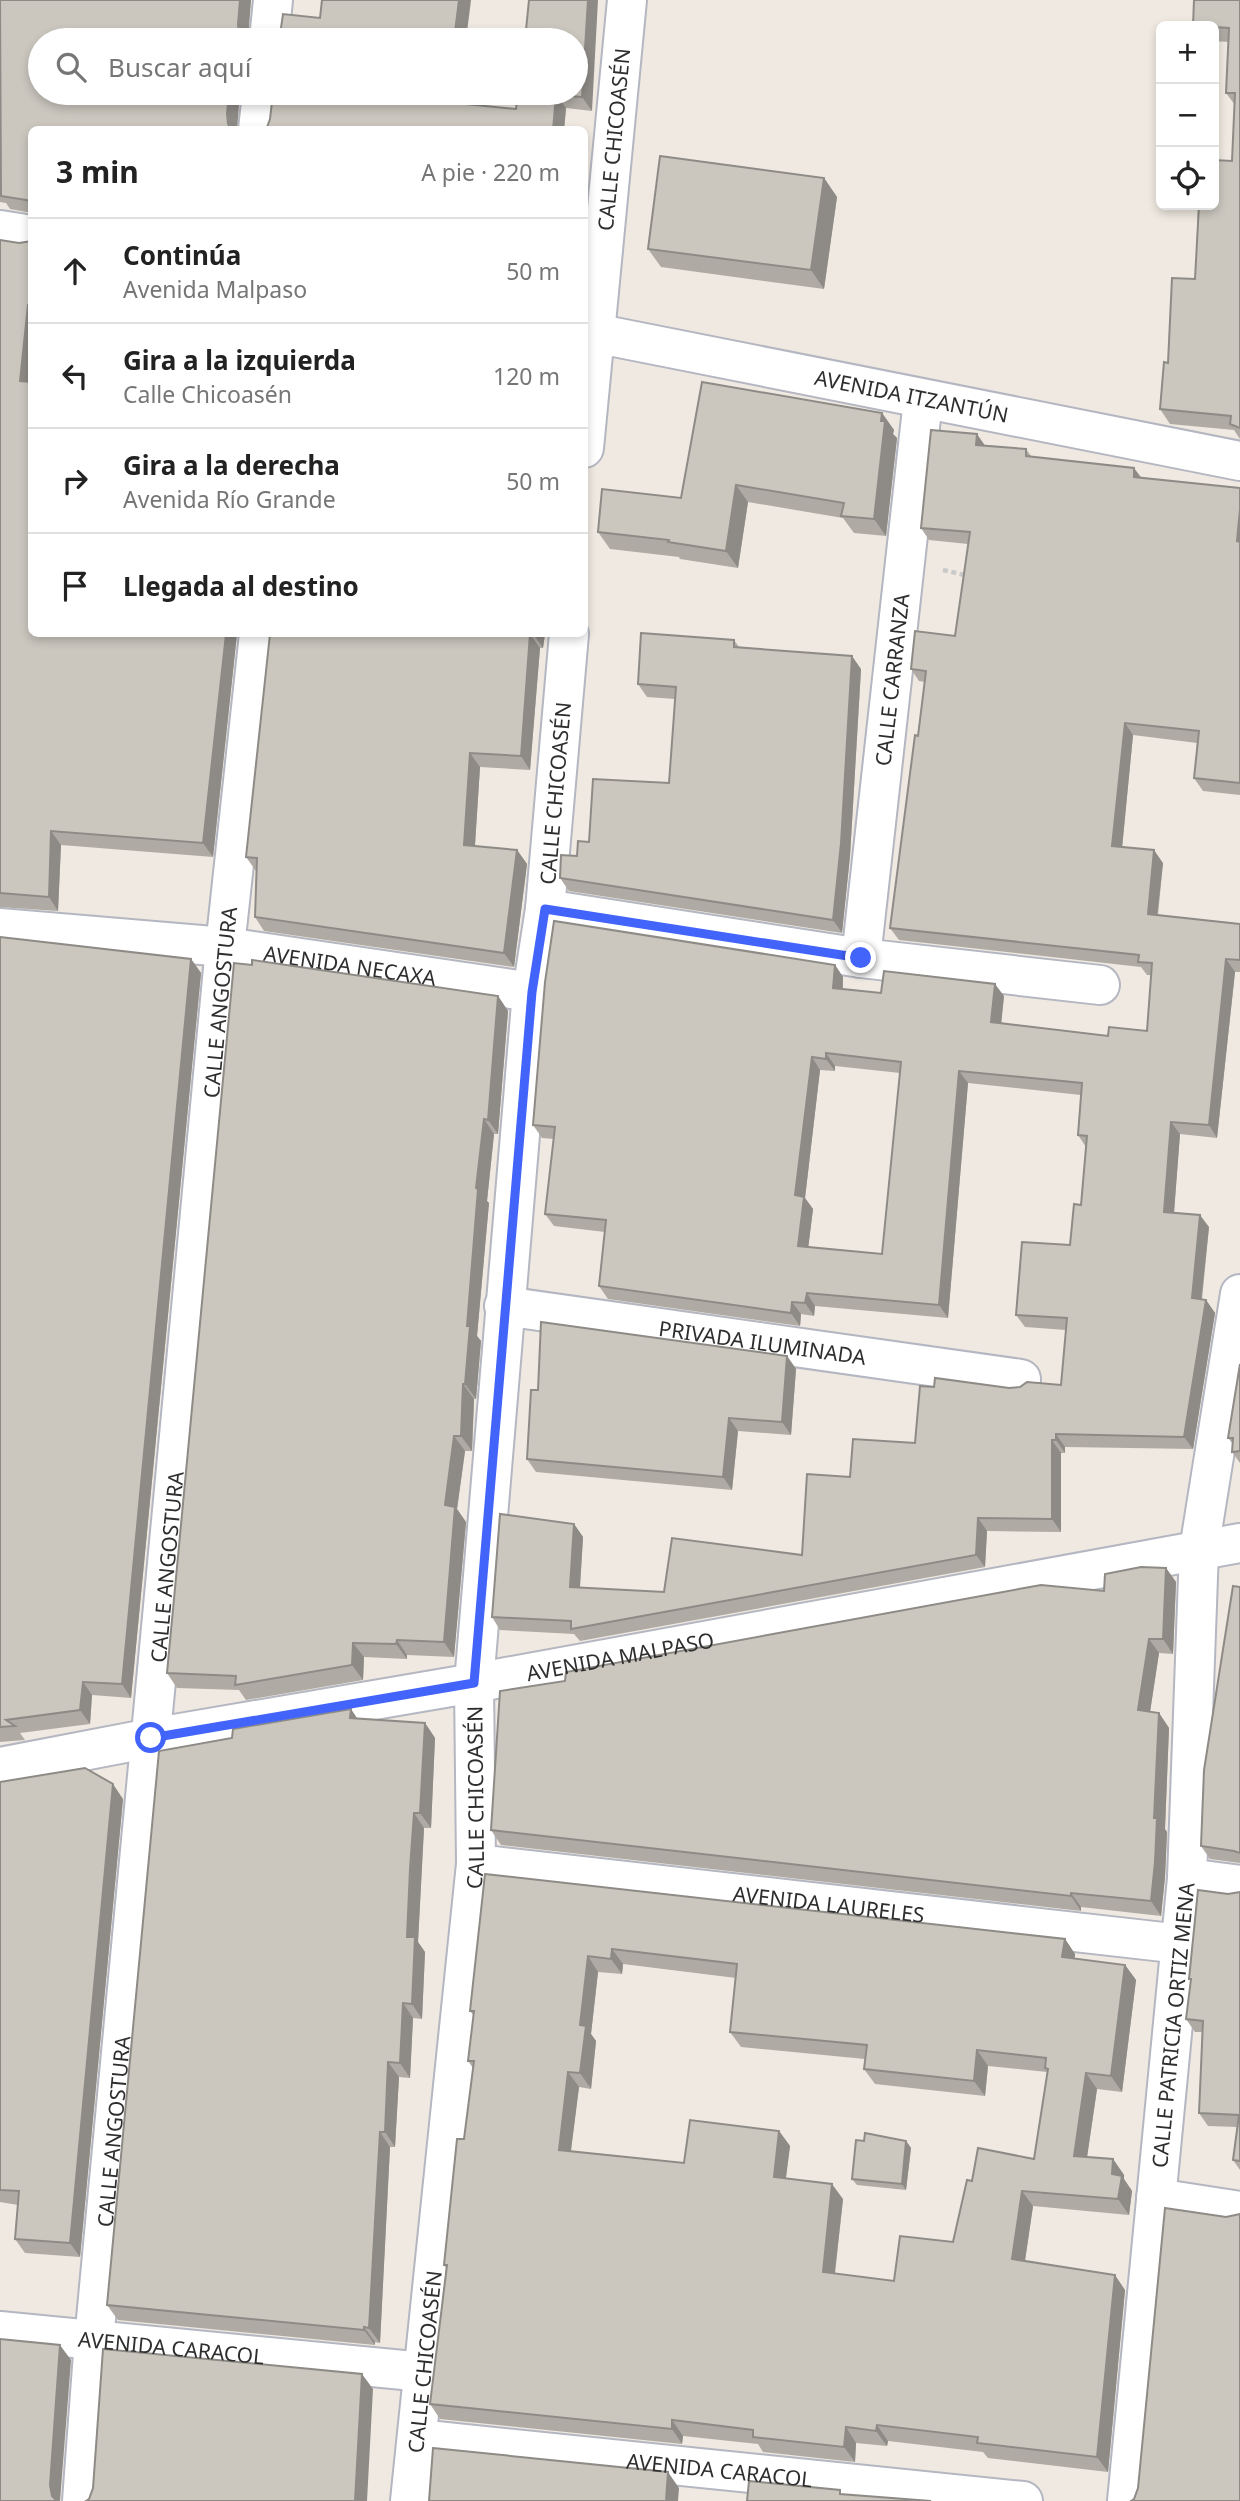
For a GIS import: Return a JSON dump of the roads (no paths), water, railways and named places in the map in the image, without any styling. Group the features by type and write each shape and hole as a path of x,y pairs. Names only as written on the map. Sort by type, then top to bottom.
{"street":[{"path":"270,28 273,0"},
{"name":"CALLE CHICOASÉN","path":"588,355 627,0"},
{"path":"258,126 261,105"},
{"path":"0,230 28,234"},
{"name":"AVENIDA ITZANTÚN","path":"589,332 1240,461"},
{"name":"CALLE CARRANZA","path":"861,958 923,400"},
{"name":"CALLE ANGOSTURA","path":"82,2501 94,2340 225,947 259,637"},
{"name":"CALLE CHICOASÉN","path":"410,2501 477,1864 474,1683 532,992 545,909 569,637"},
{"path":"545,909 861,958 1100,985"},
{"name":"AVENIDA NECAXA","path":"0,928 225,947 532,992"},
{"name":"CALLE PATRICIA ORTIZ MENA","path":"1127,2501 1187,1878 1199,1550 1240,1294"},
{"name":"PRIVADA ILUMINADA","path":"504,1306 1021,1379"},
{"name":"AVENIDA MALPASO","path":"0,1767 1240,1543"},
{"name":"AVENIDA LAURELES","path":"477,1864 1181,1944"},
{"path":"1187,1878 1240,1885"},
{"path":"1156,2198 1240,2211"},
{"name":"AVENIDA CARACOL","path":"0,2331 424,2372"},
{"name":"AVENIDA CARACOL","path":"417,2439 1023,2501"}]}
